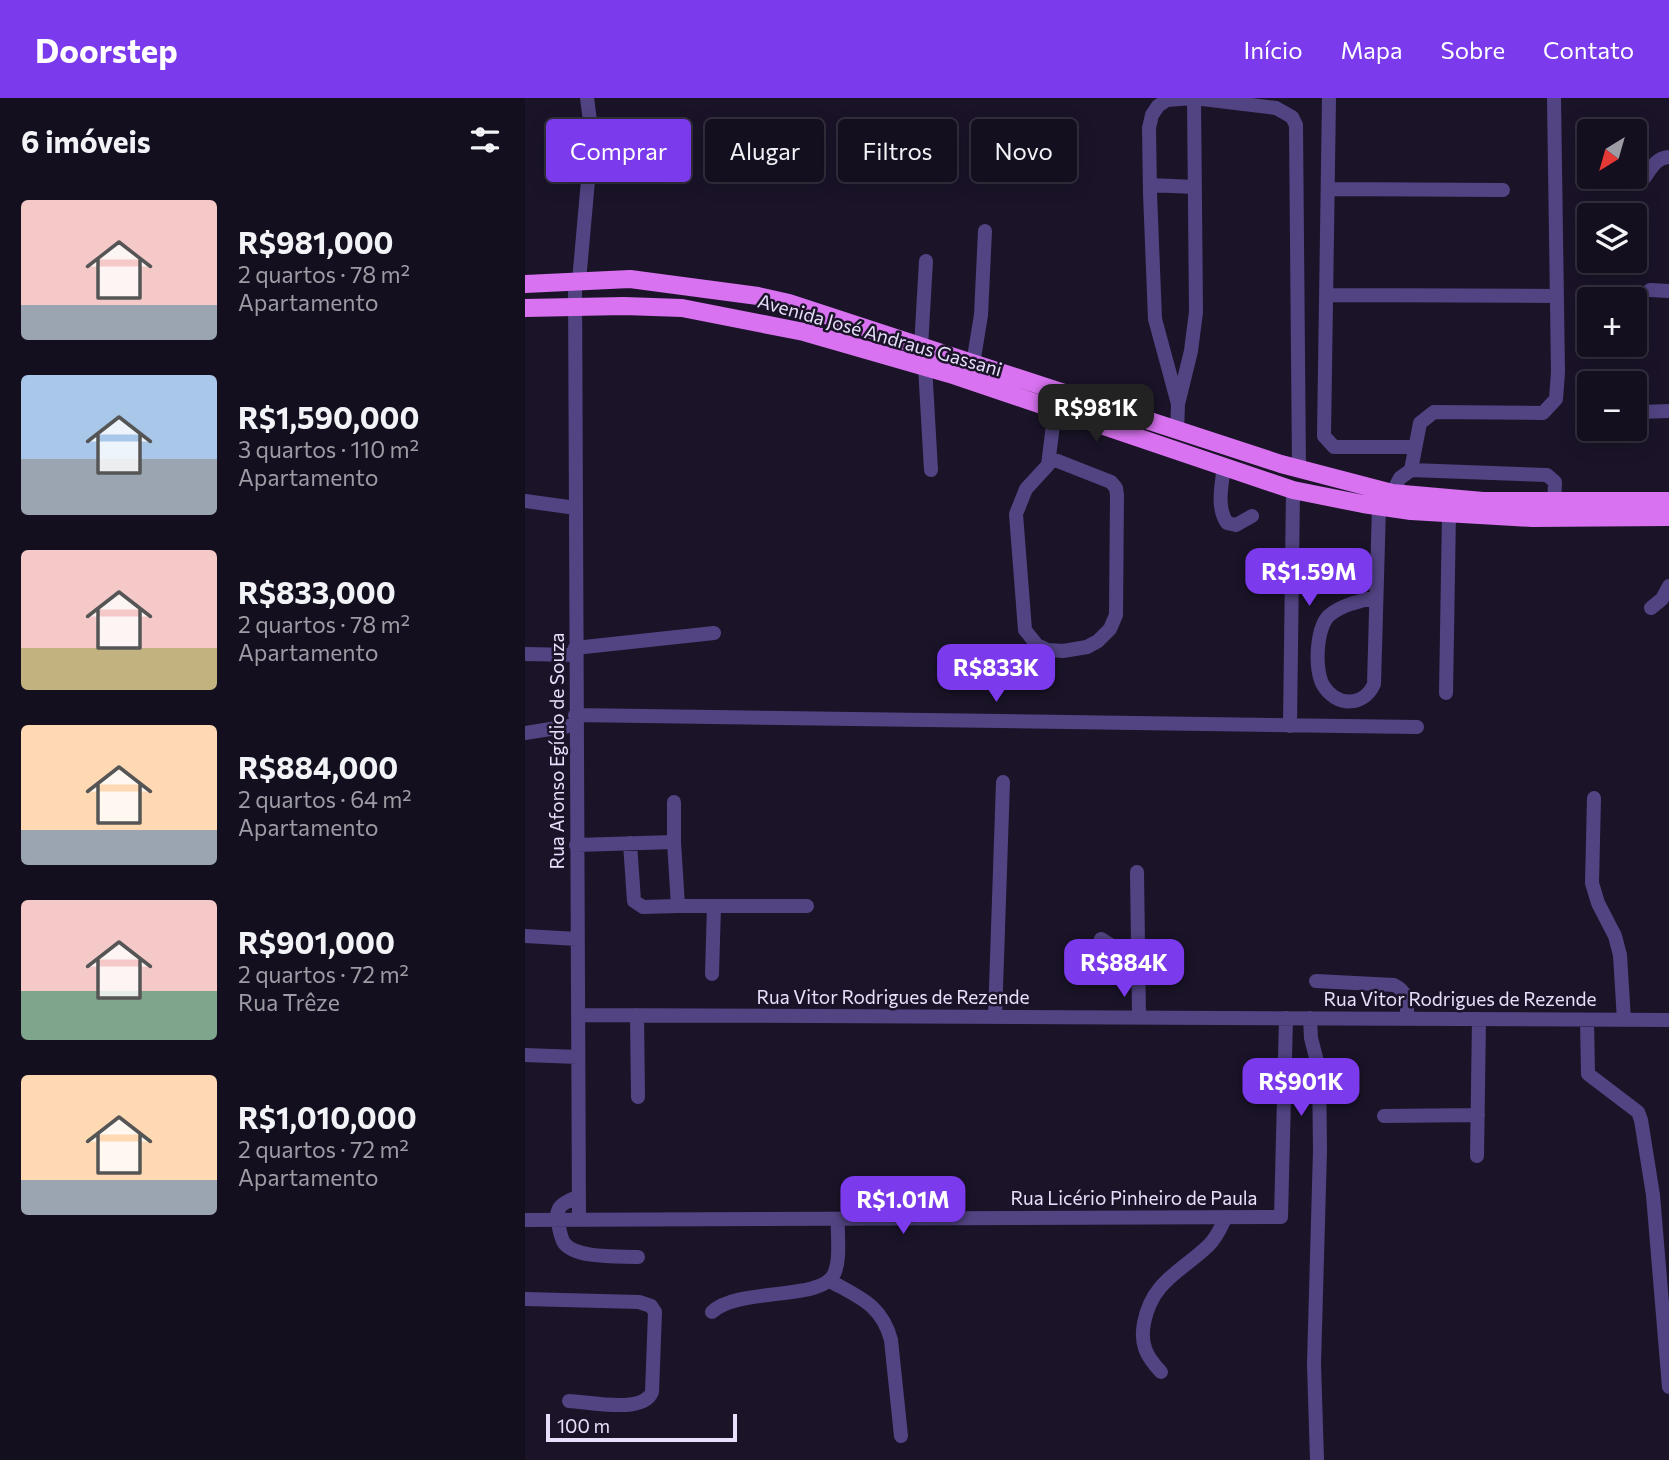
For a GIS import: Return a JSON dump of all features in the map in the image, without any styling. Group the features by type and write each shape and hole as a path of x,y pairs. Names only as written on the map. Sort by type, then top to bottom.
{"main road":[{"name":"Avenida José Andraus Gassani","path":"525,284 631,279 758,296 789,303 921,347 953,366 1055,409 1293,490 1378,506 1449,513 1669,501"},
{"path":"753,320 758,296"},
{"name":"Avenida José Andraus Gassani","path":"525,308 683,308 753,320 925,366 974,364 1299,469 1392,493 1669,517"},
{"path":"1159,444 1170,428"}],"street":[{"name":"Rua Afonso Egídio de Souza","path":"579,1220 575,720 576,306 592,136 587,98"},
{"path":"1170,428 1191,351 1196,312 1194,98"},
{"path":"1178,404 1155,319 1149,128 1152,115 1158,106 1167,100 1194,98 1239,101 1276,108 1292,117 1296,125 1299,469"},
{"path":"1329,98 1324,436 1334,447 1414,447"},
{"path":"1411,470 1420,423 1434,412 1543,413 1556,399 1558,372 1554,98"},
{"path":"1647,174 1655,162 1669,157"},
{"path":"1150,185 1195,187"},
{"path":"1329,189 1503,190"},
{"path":"974,364 981,315 985,231"},
{"path":"921,347 926,261"},
{"path":"1650,290 1669,292"},
{"path":"1327,295 1556,296"},
{"path":"925,366 931,470"},
{"path":"1050,458 1111,482 1117,495 1117,615 1110,629 1098,641 1087,647 1063,651 1048,650 1037,645 1024,630 1016,514 1026,489 1043,472 1050,458 1055,409"},
{"path":"1647,412 1669,411"},
{"path":"1224,466 1221,503 1224,518 1227,523 1236,525 1252,516"},
{"path":"1392,493 1400,478 1411,470 1547,475 1555,482 1554,509"},
{"path":"1290,726 1293,490"},
{"path":"525,501 576,508"},
{"path":"1376,597 1347,605 1330,614 1322,622 1319,632 1319,673 1323,685 1343,700 1353,702 1364,699 1374,684 1376,597 1378,506"},
{"path":"1445,693 1449,513"},
{"path":"1650,608 1662,599 1669,586"},
{"path":"525,654 575,651 714,633"},
{"path":"525,733 575,720 1417,727"},
{"path":"995,1017 1003,782"},
{"path":"1594,798 1592,883 1598,903 1615,936 1620,955 1624,1020"},
{"path":"674,802 678,906"},
{"path":"576,845 674,842"},
{"path":"630,843 634,901 643,907 807,906"},
{"path":"1137,872 1139,1017"},
{"path":"712,974 714,906"},
{"path":"525,936 577,939"},
{"path":"1101,939 1140,964"},
{"path":"1316,981 1394,985 1405,991 1407,1018"},
{"name":"Rua Vitor Rodrigues de Rezende","path":"578,1015 1669,1020"},
{"path":"637,1015 638,1097"},
{"path":"1310,1017 1311,1038 1319,1069 1320,1150 1314,1364 1317,1460"},
{"name":"Rua Licério Pinheiro de Paula","path":"525,1220 1280,1217 1286,1018"},
{"path":"1477,1156 1479,1019"},
{"path":"1587,1020 1588,1074 1638,1112 1641,1120 1653,1195 1669,1387"},
{"path":"525,1055 578,1056"},
{"path":"1384,1116 1478,1115"},
{"path":"579,1196 560,1205 557,1212 564,1243 590,1255 638,1257"},
{"path":"1161,1372 1150,1361 1142,1346 1149,1302 1163,1282 1210,1244 1226,1217"},
{"path":"712,1312 728,1300 813,1289 830,1280 837,1263 838,1219"},
{"path":"830,1280 867,1301 881,1314 887,1325 901,1436"},
{"path":"525,1299 639,1303 651,1306 655,1312 650,1397 635,1406 569,1401"}]}
